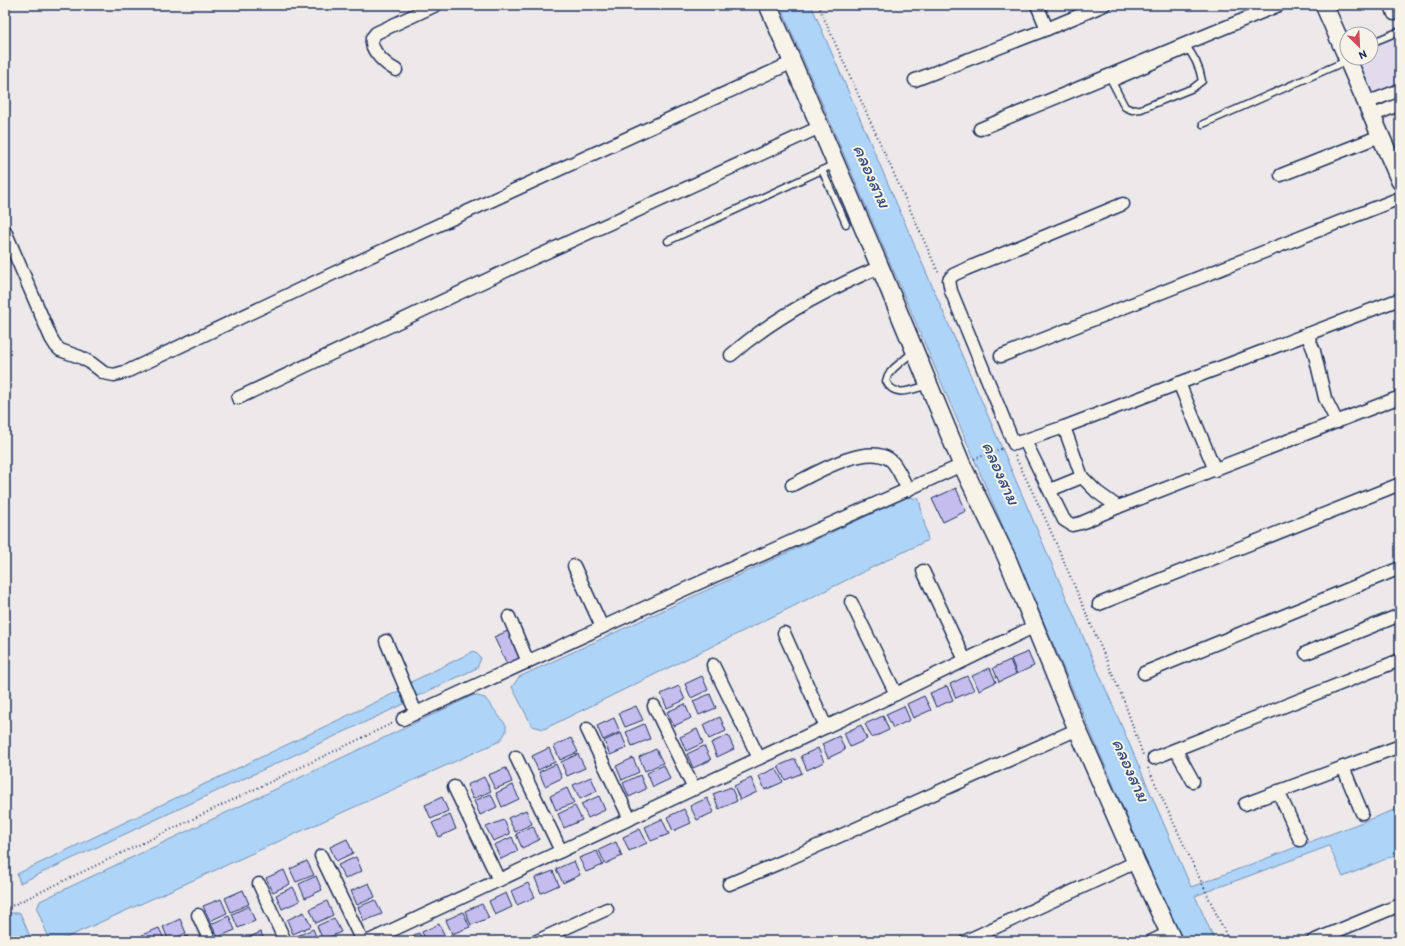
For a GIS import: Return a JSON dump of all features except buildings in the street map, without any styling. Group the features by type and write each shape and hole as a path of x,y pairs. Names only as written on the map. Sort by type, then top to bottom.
{"street":[{"path":"396,70 381,60 372,45 372,38 376,33 436,5"},
{"path":"768,5 820,127 829,167 880,267 928,385 967,463 1078,729 1136,862 1171,937 1152,941"},
{"path":"1037,5 1047,29"},
{"path":"915,80 1047,29 1103,5"},
{"path":"980,129 1111,79 1187,47 1279,5"},
{"path":"1324,5 1339,38"},
{"path":"5,232 51,338 56,346 60,350 80,357 91,363 104,373 114,375 128,371 349,266 793,62"},
{"path":"1351,66 1400,180"},
{"path":"1369,110 1400,90"},
{"path":"1369,110 1400,104"},
{"path":"238,398 514,267 820,127"},
{"path":"1281,175 1380,136"},
{"path":"1001,356 1400,198"},
{"path":"1123,204 966,269 953,275 949,280 950,291 1014,444 1064,427 1400,299"},
{"path":"732,355 746,342 791,312 842,283 880,267"},
{"path":"1307,334 1314,351 1325,398 1337,422"},
{"path":"1179,383 1215,470"},
{"path":"1025,441 1064,520 1072,525 1081,523 1118,507 1400,397"},
{"path":"1064,427 1082,477 1097,492 1118,507"},
{"path":"792,485 849,458 868,454 881,455 890,459 908,490"},
{"path":"403,719 681,591 967,463"},
{"path":"1050,490 1082,477"},
{"path":"1099,604 1400,484"},
{"path":"574,566 602,627"},
{"path":"1144,672 1400,568"},
{"path":"923,571 965,660"},
{"path":"852,602 896,694"},
{"path":"1306,653 1400,615"},
{"path":"509,617 528,662"},
{"path":"369,941 896,694 1035,626"},
{"path":"784,633 826,727"},
{"path":"386,641 416,713"},
{"path":"1154,758 1400,660"},
{"path":"713,666 759,758"},
{"path":"654,706 694,789"},
{"path":"587,729 630,819"},
{"path":"729,884 791,858 1078,729"},
{"path":"1245,804 1400,746"},
{"path":"1176,750 1193,781"},
{"path":"516,758 561,851"},
{"path":"1343,767 1362,813"},
{"path":"454,787 499,880"},
{"path":"1278,792 1300,840"},
{"path":"321,856 362,941"},
{"path":"966,941 1136,862"},
{"path":"259,884 285,941"},
{"path":"1313,941 1400,905"},
{"path":"537,941 607,908"},
{"path":"198,915 210,941"}],"lane":[{"path":"1379,40 1400,31"},
{"path":"1111,79 1125,107 1132,110 1142,109 1193,88 1202,82 1201,74 1187,47"},
{"path":"1203,124 1339,60"},
{"path":"668,241 829,167 846,224"},
{"path":"914,351 894,368 888,375 886,381 889,388 895,391 904,392 928,385"}],"path":[{"path":"967,463 1006,447"},
{"path":"5,909 403,719"},
{"path":"1200,880 1228,941"}],"shaded area":[{"path":"1400,35 1400,90 1374,101 1359,66 1379,66 1379,44"}],"water":[{"name":"คลองสาม","path":"780,5 811,5 1191,887 1394,810 1400,823 1400,853 1343,877 1329,846 1195,896 1215,941 1180,941"},
{"path":"908,497 919,499 928,540 544,729 532,726 512,687 519,677"},
{"path":"474,651 481,658 477,668 420,695 414,696 407,684"},
{"path":"403,689 406,703 20,883 17,874"},
{"path":"474,695 485,698 506,725 506,732 500,741 59,941 50,941 37,909 40,901"},
{"path":"10,913 20,913 32,941 5,941 5,916"}]}
